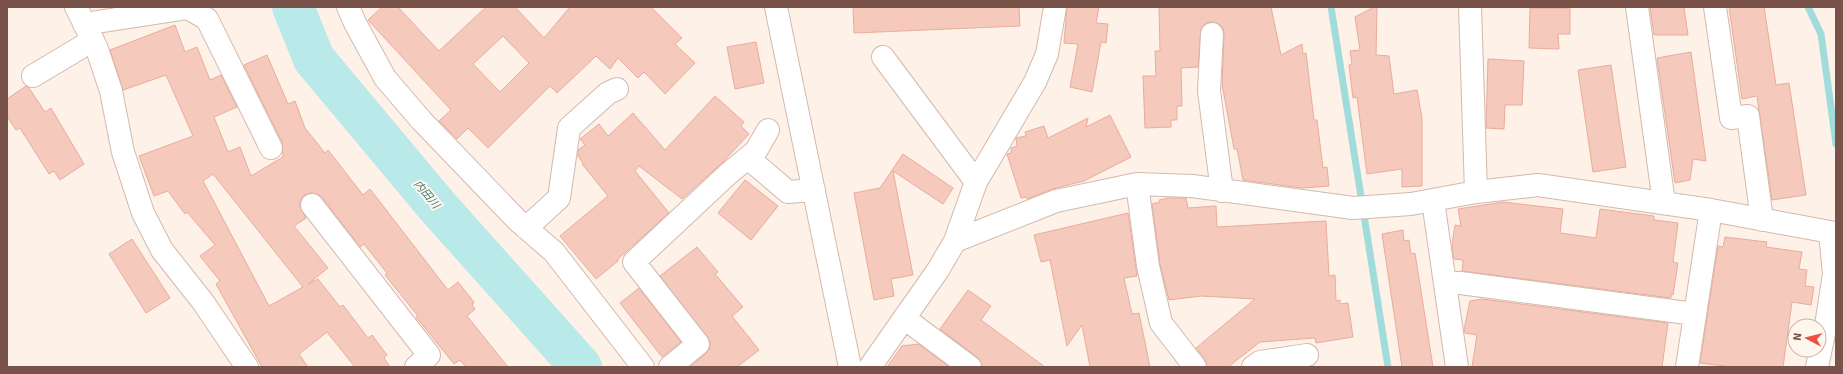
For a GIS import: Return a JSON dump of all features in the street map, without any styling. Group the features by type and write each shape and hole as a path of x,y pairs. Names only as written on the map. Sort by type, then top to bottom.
{"street":[{"path":"348,7 355,23 386,78 421,120 526,228 554,252 643,367"},
{"path":"776,7 850,367"},
{"path":"870,367 956,241 976,182 1035,82 1047,54 1055,7"},
{"path":"1470,7 1476,192"},
{"path":"1637,7 1664,203"},
{"path":"1715,7 1731,118 1748,116 1762,220"},
{"path":"33,76 84,24 188,8 207,19 271,148"},
{"path":"84,24 111,91 122,152 143,213 162,250 203,302 247,367"},
{"path":"1212,34 1208,91 1222,191"},
{"path":"884,57 976,182"},
{"path":"526,228 559,198 569,128 608,93 617,89"},
{"path":"670,367 698,344 634,262 728,174 756,151 768,130"},
{"path":"748,158 788,192 814,190"},
{"path":"956,241 1056,201 1137,184 1192,186 1353,208 1411,204 1476,192 1538,185 1664,203 1833,232 1834,274 1827,319 1817,367"},
{"path":"1137,184 1148,266 1161,323 1195,367"},
{"path":"1433,201 1456,367"},
{"path":"312,205 430,355 416,367"},
{"path":"1687,367 1711,210"},
{"path":"1445,281 1695,314"},
{"path":"904,318 970,367"},
{"path":"1253,367 1260,362 1306,355"}],"building":[{"path":"382,7 398,7 439,51 486,7 515,7 544,38 570,7 651,7 682,38 675,44 695,63 665,94 644,72 638,78 618,58 610,69 596,56 557,93 550,86 488,148 468,128 457,139 439,121 451,110 368,20","holes":["503,36 529,63 500,92 473,64"]},
{"path":"853,7 1019,7 1020,26 854,33"},
{"path":"1067,7 1099,7 1096,23 1108,24 1106,43 1101,42 1092,92 1070,87 1078,44 1064,43"},
{"path":"1159,7 1271,7 1281,55 1302,44 1303,54 1306,53 1314,120 1317,120 1323,168 1327,167 1329,186 1302,188 1243,180 1237,149 1234,149 1222,84 1223,28 1219,24 1213,22 1206,23 1201,28 1198,67 1181,68 1182,106 1177,106 1177,120 1171,120 1171,127 1145,128 1143,76 1156,76 1155,51 1160,51"},
{"path":"1374,7 1377,7 1376,55 1389,56 1394,94 1417,90 1422,118 1422,186 1402,187 1402,169 1367,174 1357,97 1353,98 1349,65 1352,64 1350,51 1360,50 1355,17"},
{"path":"1650,7 1684,7 1688,35 1654,35"},
{"path":"1729,7 1764,7 1776,85 1789,83 1806,195 1772,200 1757,96 1742,99"},
{"path":"1530,8 1570,8 1570,34 1558,34 1559,49 1529,48"},
{"path":"175,25 185,52 197,47 210,80 221,75 237,107 214,117 228,152 240,147 251,176 283,157 282,142 244,65 267,55 288,104 295,101 305,128 325,153 328,150 363,195 370,189 448,290 458,282 474,302 472,305 475,309 467,316 508,367 466,367 460,360 454,364 416,317 418,316 385,275 387,273 364,244 360,247 322,197 311,193 304,195 300,201 300,207 306,218 294,226 328,268 308,284 318,279 340,307 343,305 368,338 372,335 387,355 384,358 390,367 355,367 327,332 299,354 308,367 262,367 216,284 220,281 200,256 215,245 187,212 185,214 168,191 154,196 139,156 193,136 166,75 123,90 110,50","holes":["213,174 303,287 269,306 203,181"]},
{"path":"756,42 764,83 735,89 727,47"},
{"path":"1691,52 1706,161 1693,159 1690,180 1675,183 1657,58"},
{"path":"1488,59 1524,61 1522,105 1505,105 1504,129 1486,128"},
{"path":"1611,65 1626,167 1593,172 1578,70"},
{"path":"26,86 29,88 45,112 51,108 84,164 60,180 54,171 49,174 20,128 16,130 7,116 7,99"},
{"path":"715,96 744,122 741,126 749,134 723,162 682,199 639,166 635,171 669,213 618,259 618,261 596,279 560,236 608,196 582,164 583,163 578,156 578,150 585,145 580,139 599,124 608,136 633,113 665,150"},
{"path":"1110,115 1131,157 1084,181 1052,189 1027,199 1026,197 1021,198 1007,154 1011,153 1011,148 1017,146 1016,138 1026,136 1025,132 1044,126 1048,138 1088,118 1086,127"},
{"path":"903,154 953,188 943,204 893,171 913,275 891,279 894,296 874,300 854,193 880,188"},
{"path":"745,180 778,206 751,240 718,213"},
{"path":"1168,198 1186,198 1188,208 1216,206 1217,227 1326,221 1329,276 1335,275 1336,301 1340,300 1340,304 1348,303 1353,337 1316,343 1315,338 1260,342 1228,367 1207,367 1205,359 1196,348 1255,299 1201,296 1169,300 1160,264 1152,204 1160,202 1159,200"},
{"path":"1503,202 1563,209 1560,233 1596,238 1600,209 1654,216 1654,220 1678,223 1673,262 1678,263 1673,295 1671,294 1671,298 1462,271 1463,260 1454,259 1452,245 1455,225 1461,226 1458,209"},
{"path":"1128,213 1137,276 1124,278 1132,314 1139,313 1150,367 1090,367 1082,325 1067,346 1050,260 1041,262 1034,235"},
{"path":"1403,230 1404,241 1409,240 1411,254 1415,253 1433,367 1402,367 1382,234"},
{"path":"1725,237 1767,242 1766,247 1802,252 1799,269 1807,270 1805,286 1814,287 1811,305 1792,302 1790,318 1787,318 1787,338 1783,367 1732,367 1700,363 1718,246 1723,247"},
{"path":"132,239 170,298 146,313 109,254"},
{"path":"697,247 718,272 715,274 743,307 732,316 759,350 737,367 690,367 710,348 710,342 660,276"},
{"path":"639,288 681,342 662,357 620,303"},
{"path":"968,290 991,306 981,320 1045,367 982,367 977,357 940,329"},
{"path":"1482,299 1668,323 1662,367 1472,367 1477,335 1465,333 1464,330 1470,301"},
{"path":"919,344 949,367 887,367 902,346"}],"waterway":[{"name":"内田川","path":"293,7 314,59 437,206 581,367"},
{"path":"1331,7 1388,367"},
{"path":"1808,7 1821,34 1836,144"}]}
